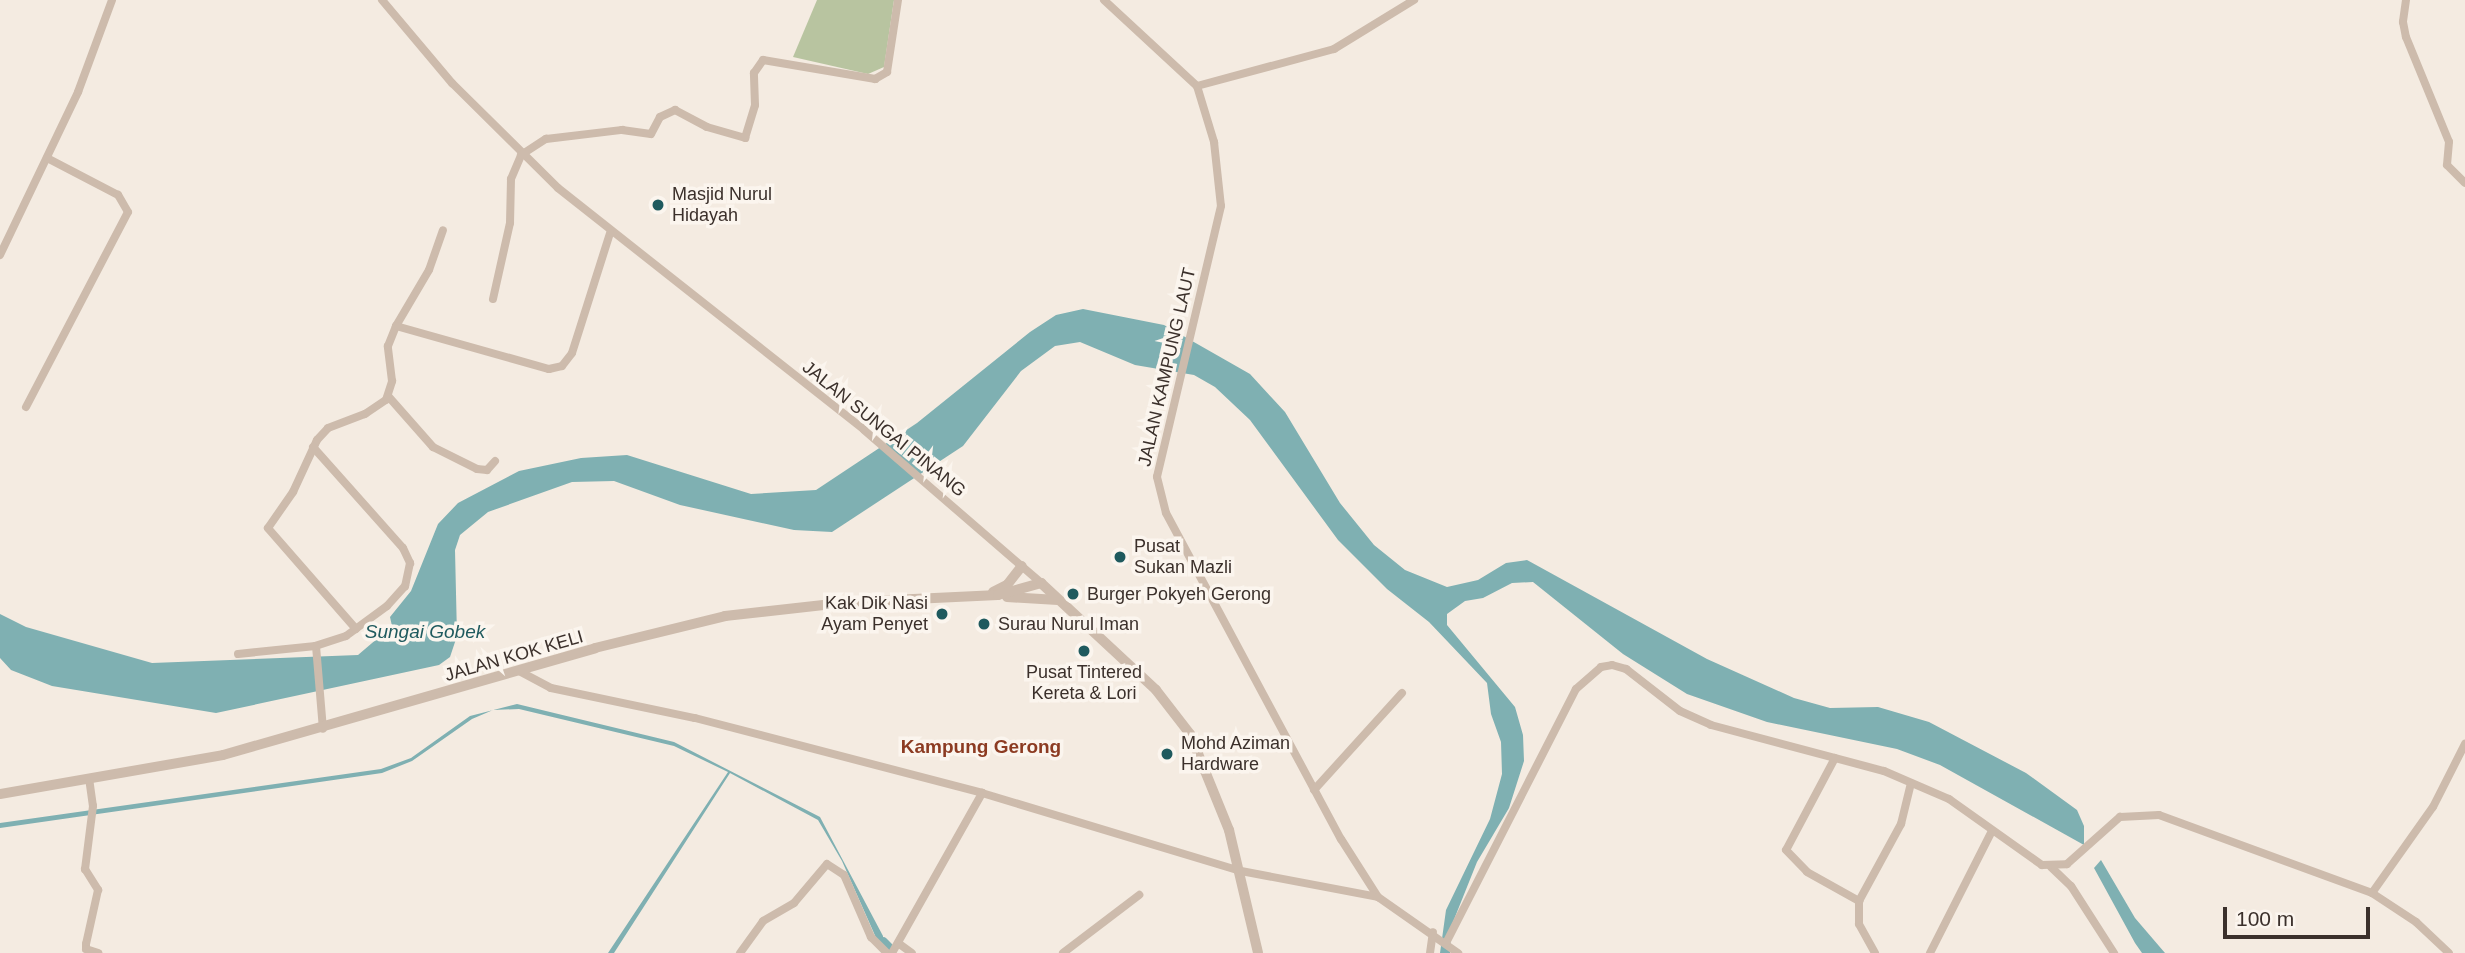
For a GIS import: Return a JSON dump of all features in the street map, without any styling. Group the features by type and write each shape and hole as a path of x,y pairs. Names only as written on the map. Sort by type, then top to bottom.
{"street":[{"path":"0,255 78,92 112,0"},
{"name":"JALAN SUNGAI PINANG","path":"382,0 521,155 610,233 864,430 935,490 1041,583 1180,717 1216,790 1241,871 1258,953"},
{"path":"493,299 510,223 511,179 521,155 546,139 622,130 651,134 660,117 675,110 707,127 744,138 755,105 754,73 763,60 875,79 883,76 890,67 898,0"},
{"path":"1104,0 1197,86 1334,49 1414,0"},
{"path":"2406,0 2403,22 2406,37 2449,142 2447,165 2465,183"},
{"name":"JALAN KAMPUNG LAUT","path":"1197,86 1214,142 1221,206 1157,477 1166,513 1314,790 1378,897"},
{"path":"26,407 128,212 118,195 47,158"},
{"path":"356,629 269,532 269,524 293,492 313,447 328,428 365,415 388,396 392,374 388,346 396,326 429,270 443,230"},
{"path":"396,326 549,369 562,366 572,353 610,233"},
{"path":"388,396 433,447 477,469 487,470 495,461"},
{"path":"238,654 316,646 356,629 402,591 410,563 403,548 313,447"},
{"path":"992,596 1007,585 1022,566"},
{"name":"JALAN KOK KELI","path":"0,794 223,755 323,729 519,671 748,612 992,596 1041,583"},
{"path":"992,596 1059,600"},
{"path":"316,646 323,729"},
{"path":"1445,942 1576,689 1601,667 1626,669 1680,711 1711,725 1835,758 1912,783 1949,799 1992,831 2051,867 2071,886 2114,953"},
{"path":"519,671 532,682 597,700 695,718 982,793 1241,871 1378,897 1434,933 1458,953"},
{"path":"1314,790 1402,693"},
{"path":"2372,893 2434,807 2465,744"},
{"path":"1835,758 1786,850 1807,872 1859,901"},
{"path":"89,778 93,806 86,869 98,890 98,905 86,944 97,953"},
{"path":"1875,953 1859,924 1859,901 1901,824 1912,783"},
{"path":"740,953 763,921 794,902 827,864 844,875 871,937 889,953 898,943 982,793"},
{"path":"2051,867 2080,855 2120,817 2159,815 2372,893 2416,922 2449,953"},
{"path":"1930,953 1992,831"},
{"path":"1063,953 1139,895"},
{"path":"1430,953 1434,933"},
{"path":"898,943 912,953"}],"green space":[{"path":"817,0 894,0 884,67 868,74 793,57"}],"water":[{"name":"Sungai Gobek","path":"1083,309 1164,325 1250,374 1285,412 1340,503 1374,545 1405,570 1447,587 1478,580 1506,563 1527,560 1707,659 1794,698 1830,708 1878,707 1929,722 2026,773 2077,810 2084,826 2084,845 1940,765 1897,749 1767,722 1687,694 1623,654 1533,582 1512,583 1483,598 1465,601 1447,614 1447,625 1515,707 1523,735 1524,761 1509,808 1477,862 1451,927 1450,953 1440,953 1446,910 1490,819 1502,774 1501,742 1491,714 1487,683 1429,622 1387,589 1338,540 1250,420 1215,387 1194,375 1135,365 1080,342 1055,346 1021,371 963,446 832,532 794,530 680,505 614,481 572,482 488,512 460,535 455,550 457,636 450,657 439,665 216,713 52,686 11,670 0,658 0,614 26,627 152,663 358,655 392,626 390,617 411,591 438,524 458,503 519,471 581,458 627,455 751,494 816,490 917,423 1030,332 1056,315"},
{"path":"517,704 674,742 820,817 883,936 883,942 877,940 842,861 818,820 730,773 614,953 608,953 728,772 674,746 519,709 494,710"},
{"path":"492,710 472,719 412,761 382,773 0,828 0,823 381,769 411,758 470,716"},
{"path":"2101,860 2135,918 2165,953 2142,953 2135,943 2094,868"}],"waterway":[{"path":"883,942 888,947"}],"place":[{"name":"Masjid Nurul Hidayah","path":"658,205"},
{"name":"Pusat Sukan Mazli","path":"1120,557"},
{"name":"Burger Pokyeh Gerong","path":"1073,594"},
{"name":"Kak Dik Nasi Ayam Penyet","path":"942,614"},
{"name":"Surau Nurul Iman","path":"984,624"},
{"name":"Pusat Tintered Kereta & Lori","path":"1084,651"},
{"name":"Mohd Aziman Hardware","path":"1167,754"}],"district":[{"name":"Kampung Gerong","path":"981,747"}]}
